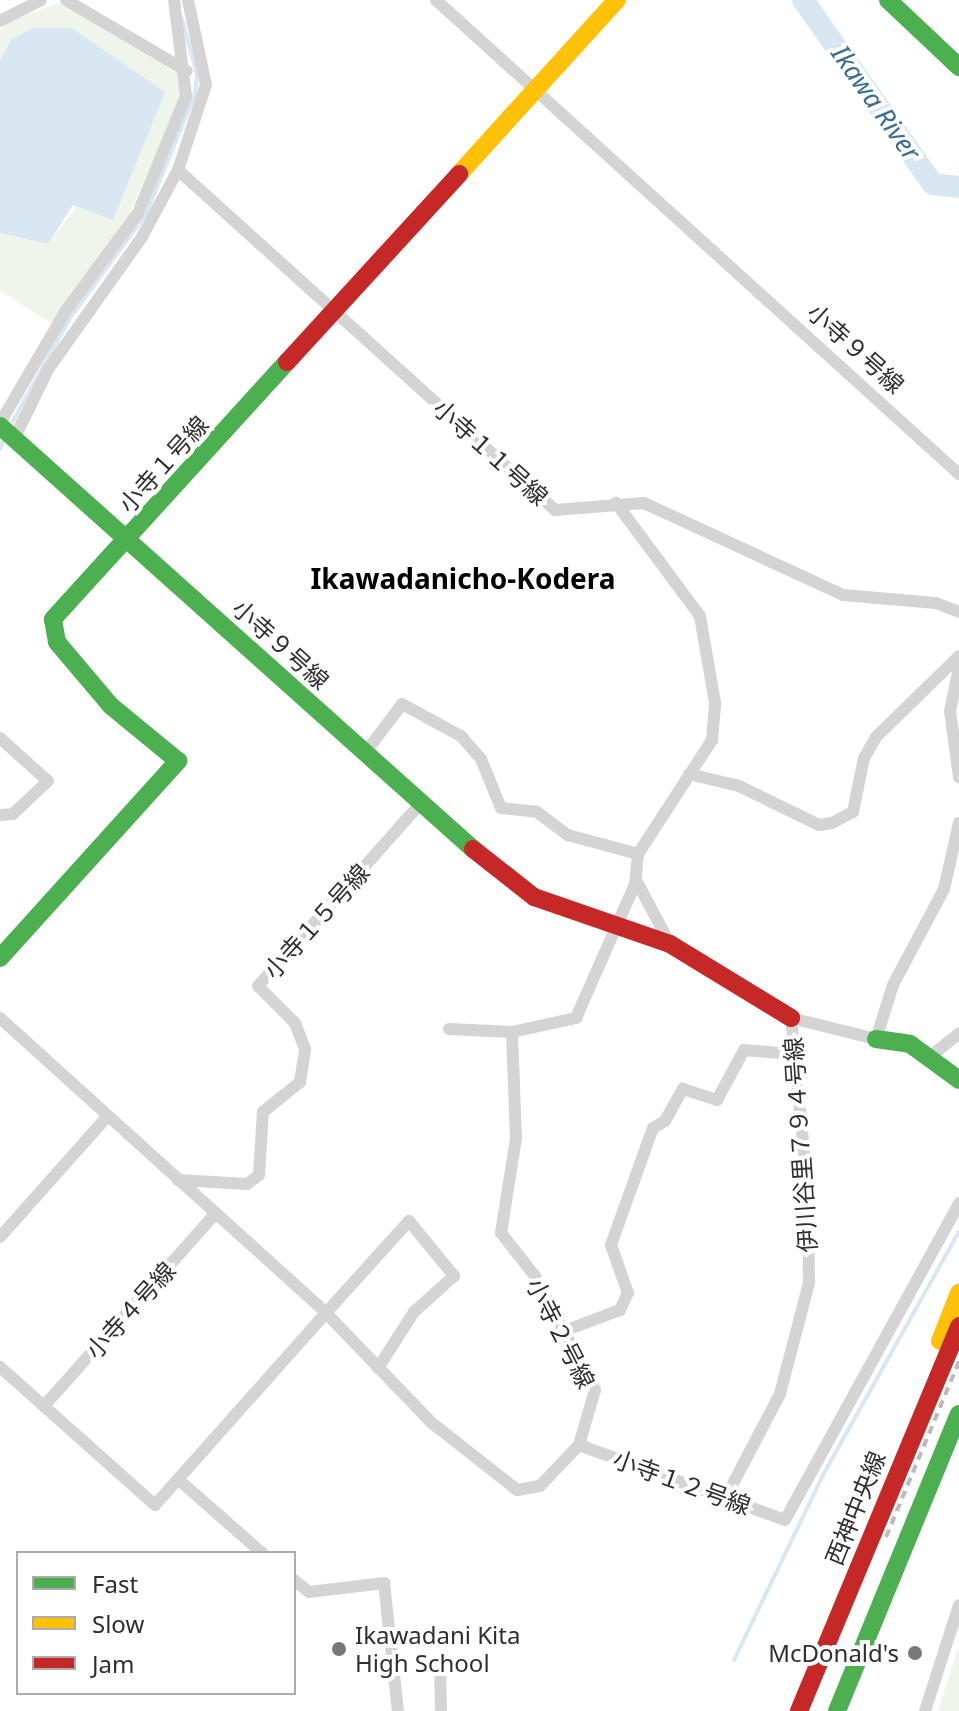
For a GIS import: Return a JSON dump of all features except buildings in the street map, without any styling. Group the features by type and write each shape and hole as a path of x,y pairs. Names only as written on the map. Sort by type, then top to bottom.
{"street":[{"path":"0,21 41,0"},
{"path":"66,0 187,71"},
{"path":"5,429 67,309 124,248 186,96 187,71 174,0"},
{"path":"5,429 49,368 124,248 178,170 206,85 188,0"},
{"name":"小寺９号線","path":"436,0 959,474"},
{"name":"小寺１号線","path":"0,958 178,761 111,706 57,642 53,619 617,0"},
{"path":"888,0 959,67"},
{"name":"小寺１１号線","path":"178,170 555,510 564,514 616,503 674,512 726,545 843,595 936,603 959,612"},
{"name":"小寺９号線","path":"5,429 419,805 534,897 670,944 791,1018 910,1044 931,1056 959,1080"},
{"path":"449,1029 512,1032 576,1018 614,923 636,880 638,854 712,740 715,703 700,616 616,503"},
{"path":"689,774 739,786 819,825 832,823 853,812 864,758 876,737 959,656"},
{"path":"959,668 950,711 959,777"},
{"path":"365,753 402,704 461,736 481,759 501,808 537,812 568,835 638,854"},
{"path":"0,738 48,781 13,814 0,815"},
{"name":"小寺１５号線","path":"178,1180 247,1184 259,1175 263,1112 300,1082 305,1049 295,1023 258,986 419,805"},
{"path":"876,1039 893,985 944,889 959,823"},
{"path":"636,880 670,944"},
{"name":"小寺２号線","path":"0,1018 326,1313 432,1423 517,1490 540,1486 579,1445 595,1390 535,1276 501,1233 516,1138 512,1032"},
{"name":"伊川谷里７９４号線","path":"727,1495 780,1394 809,1283 808,1193 792,1054 791,1018"},
{"path":"931,1056 959,1033"},
{"path":"564,1331 620,1310 628,1293 611,1245 653,1128 665,1121 683,1089 717,1100 744,1050 792,1054"},
{"path":"0,1237 107,1117"},
{"name":"小寺１２号線","path":"579,1445 727,1495 785,1520 959,1203"},
{"name":"小寺４号線","path":"44,1406 215,1214"},
{"path":"0,1367 155,1505 409,1221 454,1276 414,1312 378,1368"},
{"path":"876,1517 959,1293"},
{"name":"西神中央線","path":"799,1711 876,1517 959,1326"},
{"path":"837,1711 959,1414"},
{"path":"932,1478 959,1427"},
{"path":"179,1480 260,1551"},
{"path":"296,1582 309,1592 384,1583 398,1711"},
{"path":"925,1711 959,1605"},
{"path":"440,1666 441,1711"}],"shaded area":[{"path":"59,3 184,75 182,95 128,218 53,324 0,291 0,233 48,244 165,92 72,28 12,39 0,60 0,31 9,21"},
{"path":"33,28 72,28 165,92 113,220 73,205 48,244 0,233 0,60 12,39"},
{"path":"959,1645 959,1711 938,1711"}],"waterway":[{"name":"Ikawa River","path":"803,0 933,184 959,187"},
{"path":"13,421 70,318 146,214 195,94 197,74 182,19"},
{"path":"0,449 4,439"},
{"path":"734,1660 823,1475 959,1232"}],"railway":[{"path":"886,1537 959,1362"}],"traffic: fast":[{"path":"888,0 959,67"},
{"path":"0,958 178,761 111,706 57,642 53,619 287,362"},
{"path":"0,426 473,849"},
{"path":"876,1039 910,1044 959,1080"},
{"path":"837,1711 959,1414"}],"traffic: slow":[{"path":"459,174 617,0"},
{"path":"940,1341 959,1293"}],"traffic: jam":[{"path":"287,362 459,174"},
{"path":"473,849 534,897 670,944 791,1018"},
{"path":"799,1711 959,1326"}],"place":[{"name":"Ikawadani Kita High School","path":"339,1649"},
{"name":"McDonald's","path":"915,1653"}],"district":[{"name":"Ikawadanicho-Kodera","path":"463,578"}]}
